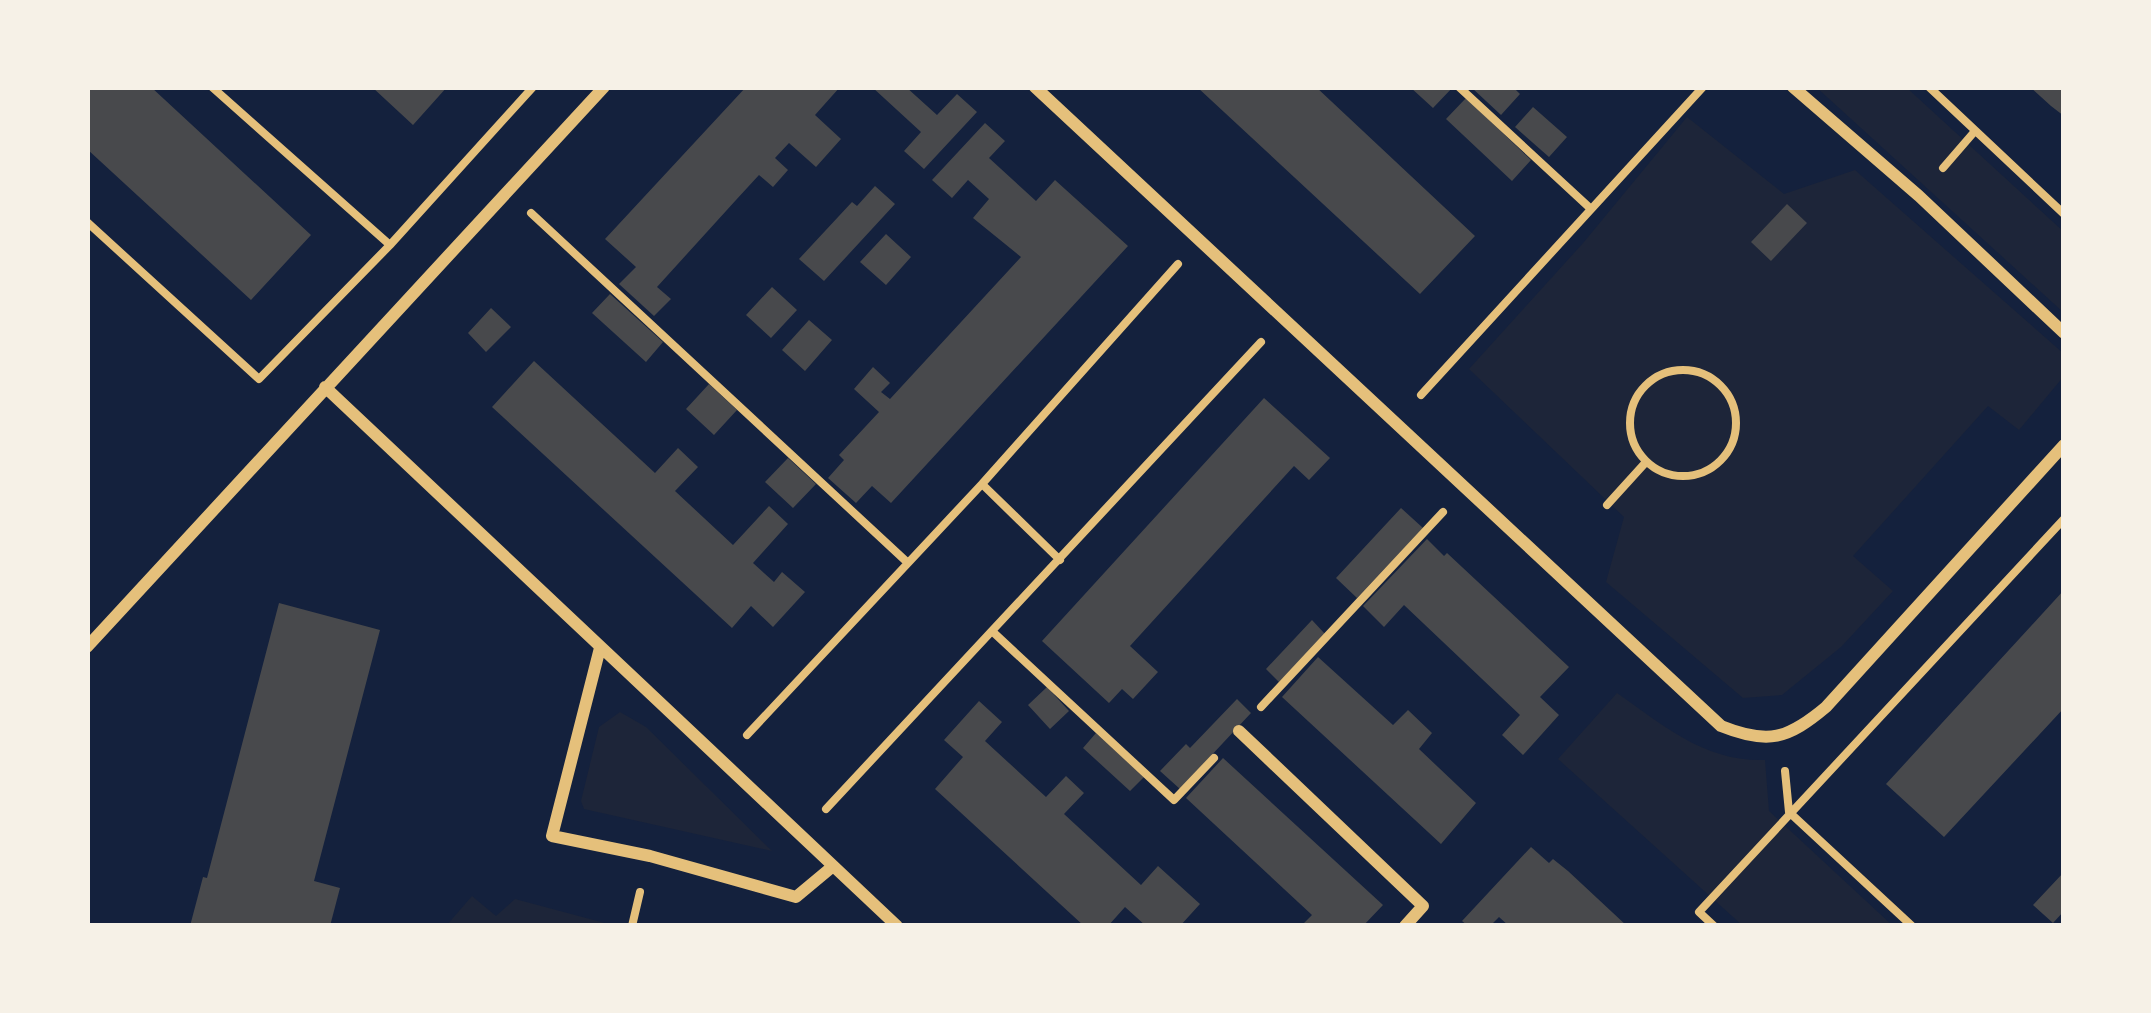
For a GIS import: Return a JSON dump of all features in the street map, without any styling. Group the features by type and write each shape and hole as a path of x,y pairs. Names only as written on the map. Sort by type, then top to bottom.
{"street":[{"path":"87,647 604,87"},
{"path":"1035,87 1721,726 1749,738 1781,736 1826,706 2064,445"},
{"path":"1793,87 2064,333"},
{"path":"325,387 897,926"},
{"path":"600,647 552,836 650,856 796,897 832,867"},
{"path":"1239,730 1423,906 1406,926"}],"path":[{"path":"212,87 390,245"},
{"path":"87,222 259,379 390,245 533,87"},
{"path":"1459,87 1591,209"},
{"path":"1396,423 1702,87"},
{"path":"1929,87 2064,214"},
{"path":"1918,196 1975,131"},
{"path":"508,190 908,563"},
{"path":"721,762 982,484 1199,240"},
{"path":"800,837 1282,318"},
{"path":"1692,370 1722,385 1737,418 1736,436 1715,466 1679,476 1661,472 1646,461 1630,432 1635,399 1645,385 1659,375 1692,370"},
{"path":"1607,506 1646,461"},
{"path":"982,484 1060,560"},
{"path":"993,632 1174,800 1465,488"},
{"path":"1714,926 1699,912 2064,519"},
{"path":"1781,736 1789,812 1912,926"}],"shaded area":[{"path":"1816,87 1906,87 2064,232 2064,313"},
{"path":"1687,117 1784,194 1855,170 2064,354 2064,376 2019,430 1988,406 1853,556 1893,591 1841,647 1782,695 1743,698 1606,582 1624,517 1469,369 1584,242"},
{"path":"1617,693 1704,748 1765,760 1769,811 1893,926 1743,926 1558,759"},
{"path":"620,712 646,727 772,851 584,809 581,801 599,727"},
{"path":"472,896 496,916 515,899 616,926 446,926"}],"building":[{"path":"87,87 151,87 311,235 251,300 87,149"},
{"path":"372,87 447,87 413,125"},
{"path":"746,87 840,87 815,115 841,139 816,167 789,143 775,158 788,170 773,187 759,175 736,200 657,287 671,299 654,316 619,284 636,267 605,239"},
{"path":"872,87 906,87 937,115 957,94 977,112 924,169 904,151 921,132"},
{"path":"1197,87 1316,87 1475,236 1420,294"},
{"path":"1410,87 1453,87 1433,108"},
{"path":"1471,87 1513,87 1520,94 1501,115"},
{"path":"2030,87 2064,87 2064,116 2051,106"},
{"path":"1466,98 1531,160 1512,181 1446,119"},
{"path":"1533,107 1567,137 1549,157 1515,127"},
{"path":"985,123 1005,141 989,158 1036,201 1055,180 1128,246 891,503 872,486 856,503 828,478 844,460 839,455 879,412 854,389 873,367 890,383 881,392 890,399 1021,257 973,218 989,199 968,180 952,198 932,180"},
{"path":"875,186 895,204 824,281 799,259 852,202 857,206"},
{"path":"1787,204 1807,223 1771,261 1751,242"},
{"path":"886,234 911,257 886,285 860,262"},
{"path":"772,287 797,310 771,338 746,315"},
{"path":"610,294 663,342 646,362 592,313"},
{"path":"491,308 511,327 486,352 468,333"},
{"path":"809,320 832,340 805,371 782,350"},
{"path":"534,361 655,473 678,448 698,467 675,491 733,545 769,506 788,524 753,563 774,582 782,572 805,592 773,627 751,606 732,628 492,407"},
{"path":"709,384 737,410 714,435 686,409"},
{"path":"1264,398 1330,458 1309,480 1294,466 1130,646 1158,672 1133,699 1122,689 1109,703 1042,641"},
{"path":"788,458 816,484 793,508 765,482"},
{"path":"1401,508 1423,528 1357,598 1336,578"},
{"path":"1427,539 1569,667 1540,697 1559,715 1523,755 1502,735 1520,715 1404,605 1384,627 1363,606"},
{"path":"2064,590 2064,708 1944,837 1886,784"},
{"path":"279,603 380,630 314,881 340,888 330,926 190,926 203,877 207,878"},
{"path":"1312,620 1325,634 1279,682 1266,669"},
{"path":"1318,657 1393,725 1408,710 1432,733 1419,749 1476,803 1441,844 1282,697"},
{"path":"1047,687 1069,711 1050,729 1028,705"},
{"path":"1237,699 1251,713 1180,789 1160,771 1186,744 1190,748"},
{"path":"979,701 1002,722 985,741 1046,797 1066,776 1084,793 1064,814 1141,885 1158,866 1200,904 1180,926 1146,926 1125,907 1108,926 1084,926 935,789 963,757 944,740"},
{"path":"1096,733 1144,777 1130,791 1083,748"},
{"path":"1223,758 1383,905 1363,926 1301,926 1312,915 1186,798"},
{"path":"1531,847 1549,863 1553,859 1568,871 1627,926 1509,926 1499,917 1490,926 1468,926 1462,921"},
{"path":"2064,872 2064,911 2053,923 2033,905"}]}
